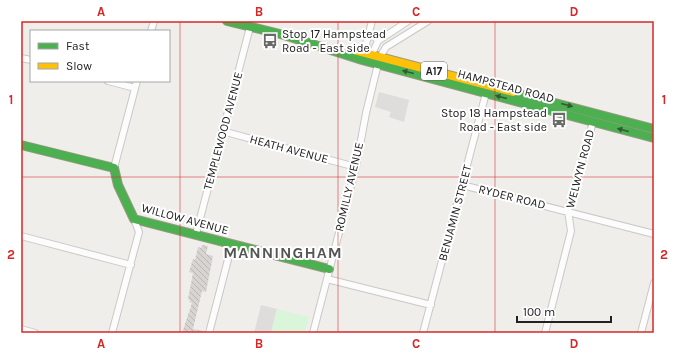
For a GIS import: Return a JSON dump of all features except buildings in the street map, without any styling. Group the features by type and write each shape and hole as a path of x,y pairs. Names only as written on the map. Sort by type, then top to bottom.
{"main road":[{"name":"HAMPSTEAD ROAD","path":"227,21 284,35 362,60 375,57 489,84 654,129"},
{"name":"HAMPSTEAD ROAD","path":"284,35 311,38 486,93 654,138"},
{"path":"362,60 375,57"},
{"path":"486,93 489,84"},
{"path":"593,122 595,113"},
{"path":"21,144 114,168"},
{"name":"WILLOW AVENUE","path":"114,168 118,185 134,219 329,269"}],"street":[{"path":"372,21 366,44 375,57"},
{"path":"375,57 378,41 408,21"},
{"path":"375,57 386,47 428,21"},
{"name":"TEMPLEWOOD AVENUE","path":"196,234 222,131 238,79 250,27"},
{"name":"ROMILLY AVENUE","path":"313,333 356,166 375,57"},
{"path":"112,82 135,88"},
{"path":"114,168 137,82"},
{"name":"BENJAMIN STREET","path":"423,333 486,93"},
{"name":"WELWYN ROAD","path":"545,333 572,231 568,211 593,122"},
{"name":"HEATH AVENUE","path":"222,131 356,166"},
{"name":"RYDER ROAD","path":"462,185 654,234"},
{"path":"112,333 139,232 134,219"},
{"path":"21,236 131,265"},
{"path":"209,333 232,244"},
{"path":"327,279 430,305"},
{"path":"641,333 654,283"},
{"path":"21,329 35,333"}],"lane":[{"path":"368,36 378,41"}],"shaded area":[{"path":"379,92 409,100 404,122 389,117 391,112 375,107"},
{"path":"261,305 277,309 271,333 254,333"}],"green space":[{"path":"277,309 309,317 305,333 271,333"}],"traffic: fast":[{"path":"227,21 284,35 362,60 654,138"},
{"path":"513,92 654,129"},
{"path":"21,145 114,168 118,185 134,219 329,269"}],"traffic: slow":[{"path":"357,51 513,92"}],"place":[{"name":"Stop 17 Hampstead Road - East side","path":"270,41"},
{"name":"Stop 18 Hampstead Road - East side","path":"559,120"}],"district":[{"name":"MANNINGHAM","path":"283,252"}]}
